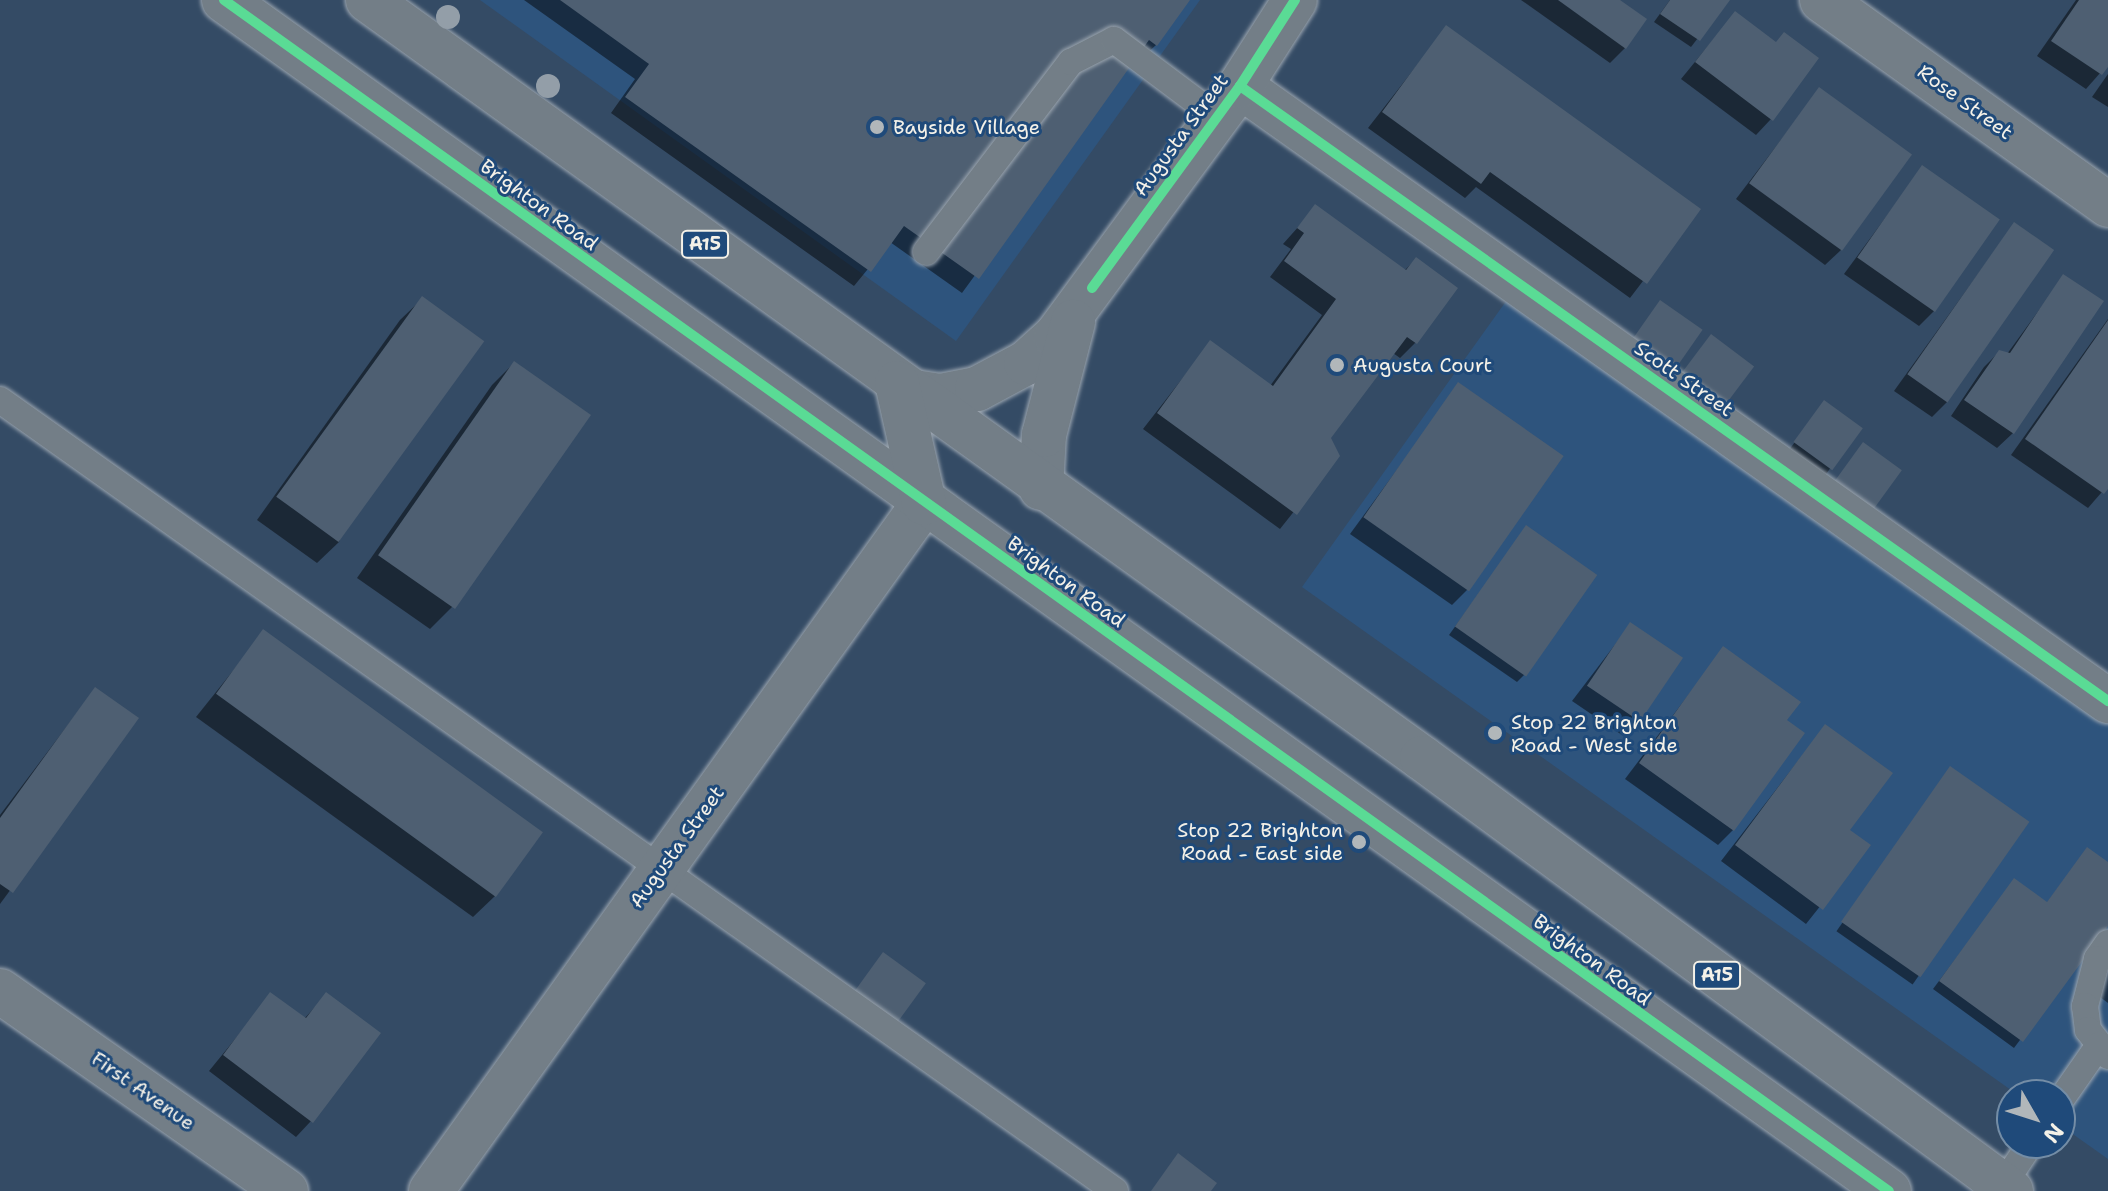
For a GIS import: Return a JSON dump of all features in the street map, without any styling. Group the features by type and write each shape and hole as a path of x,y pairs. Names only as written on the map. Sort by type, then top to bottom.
{"main road":[{"name":"Brighton Road","path":"224,0 1889,1191"},
{"name":"A15","path":"368,0 1041,488 1422,758 2007,1188"},
{"name":"Augusta Street","path":"902,387 922,396 957,394 1010,373 1056,336 1228,101 1295,0"},
{"name":"Rose Street","path":"1822,0 2108,205"},
{"name":"Scott Street","path":"1228,101 2108,701"},
{"name":"Augusta Street","path":"1041,488 1044,435 1056,373 1068,332 1092,288"},
{"path":"902,387 924,503"},
{"name":"Augusta Street","path":"431,1191 924,503"},
{"name":"First Avenue","path":"0,991 286,1191"}],"lane":[{"path":"926,252 1071,62 1114,40 1228,101"},
{"path":"0,400 1115,1191"},
{"path":"2076,1082 2104,1050 2088,1030 2085,1006 2097,959 2108,943"},
{"path":"2007,1188 2022,1159"}],"shaded area":[{"name":"Bayside Village","path":"480,0 1200,0 956,341"},
{"path":"1529,269 2108,680 2108,1159 2076,1136 2076,1079 1996,1079 1302,587"}],"building":[{"name":"Bayside Village","path":"560,0 1190,0 1157,46 1149,40 979,279 904,226 871,272 625,97 649,64"},
{"path":"1558,0 1620,0 1647,19 1626,49"},
{"path":"1670,0 1730,0 1700,41 1660,14"},
{"path":"2079,0 2108,0 2108,67 2102,75 2051,41"},
{"path":"1735,11 1776,42 1784,32 1819,58 1773,121 1695,62"},
{"path":"1446,25 1701,209 1647,284 1490,172 1481,184 1382,112"},
{"path":"1819,87 1912,155 1842,251 1749,183"},
{"path":"1922,165 2000,219 1935,312 1857,258"},
{"name":"Augusta Court","path":"1315,204 1406,270 1416,257 1458,288 1417,344 1407,337 1331,438 1340,456 1297,515 1157,413 1210,340 1273,386 1336,299 1284,261 1304,233 1297,228"},
{"path":"2014,222 2054,250 1947,402 1907,374"},
{"path":"2063,274 2104,301 2014,434 1964,400 1999,350 2010,353"},
{"path":"422,296 484,341 339,542 276,497"},
{"path":"1660,300 1703,330 1675,369 1632,339"},
{"path":"2108,320 2108,489 2104,494 2025,439"},
{"path":"1711,334 1754,366 1724,406 1681,374"},
{"path":"514,361 591,415 455,609 378,555"},
{"path":"1458,382 1564,456 1469,591 1363,517"},
{"path":"1824,400 1863,428 1832,470 1793,442"},
{"path":"1863,442 1902,470 1871,513 1832,485"},
{"path":"1526,525 1597,575 1526,676 1455,627"},
{"path":"1630,622 1683,658 1640,722 1587,686"},
{"path":"263,629 543,832 496,897 216,694"},
{"path":"1723,646 1801,702 1787,720 1805,733 1734,831 1639,763"},
{"path":"95,687 139,718 13,893 0,884 0,818"},
{"path":"1825,724 1893,773 1850,830 1871,845 1823,910 1735,845"},
{"path":"1950,766 2029,822 1920,977 1841,922"},
{"path":"2087,847 2108,862 2108,926 2023,1042 1939,981 2014,878 2047,902"},
{"path":"883,952 926,983 897,1023 854,992"},
{"path":"270,992 306,1018 326,992 381,1033 313,1123 223,1055"},
{"path":"1178,1153 1217,1183 1211,1191 1151,1191"}],"cycle path":[{"path":"224,0 1889,1191"},
{"path":"1092,288 1240,86 1295,0"},
{"path":"1240,86 2108,701"}],"place":[{"name":"Bayside Village","path":"877,127"},
{"name":"Augusta Court","path":"1337,365"},
{"name":"Stop 22 Brighton Road - West side","path":"1495,733"},
{"name":"Stop 22 Brighton Road - East side","path":"1359,842"}]}
